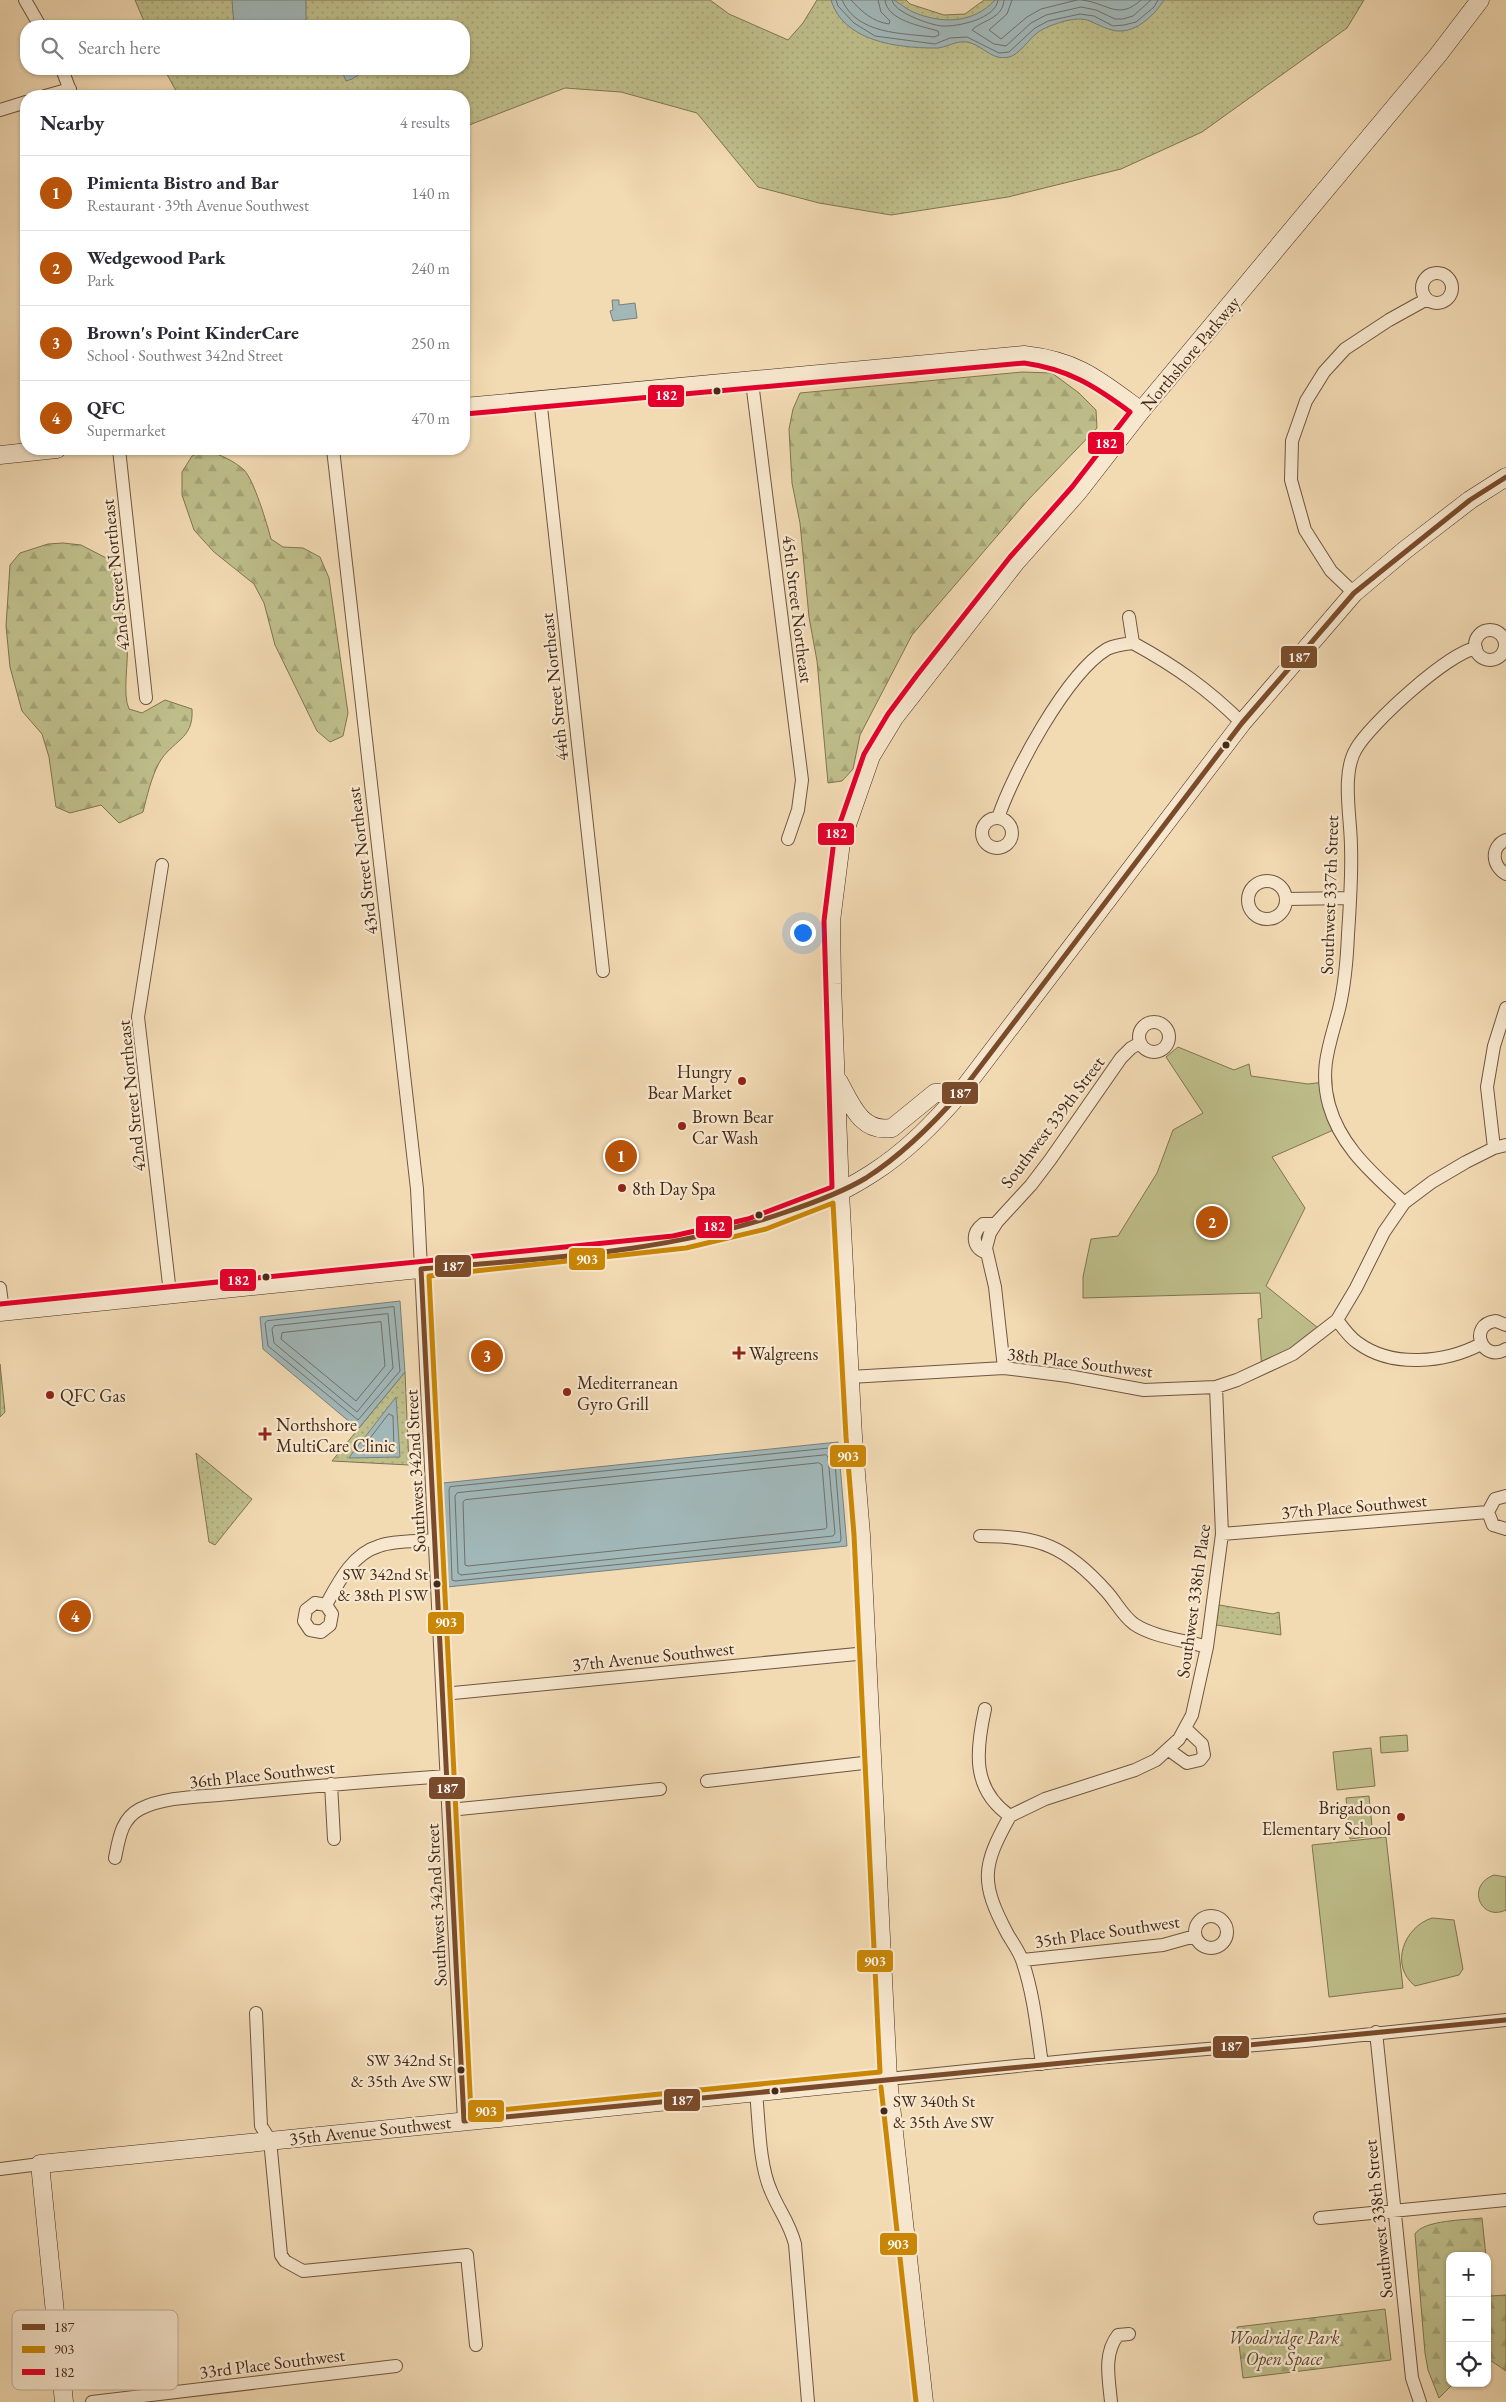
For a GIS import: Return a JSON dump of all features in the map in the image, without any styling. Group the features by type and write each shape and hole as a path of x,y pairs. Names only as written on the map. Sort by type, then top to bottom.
{"street":[{"path":"25,0 37,20"},
{"name":"Northshore Parkway","path":"924,2402 888,2078 867,1653 840,1192 831,921 841,842 870,756 894,718 1016,562 1078,492 1141,411 1432,62 1480,0"},
{"path":"64,75 70,90"},
{"path":"0,110 20,104"},
{"path":"1354,593 1331,571 1305,530 1291,480 1292,441 1306,401 1324,372 1345,349 1389,320 1427,299"},
{"path":"470,405 540,398 752,382 1024,356 1047,358 1079,368 1098,378 1141,411"},
{"name":"45th Street Northeast","path":"752,382 802,780 798,810 788,839"},
{"name":"44th Street Northeast","path":"540,398 604,971"},
{"path":"0,455 20,453"},
{"name":"42nd Street Northeast","path":"120,455 146,698"},
{"name":"43rd Street Northeast","path":"334,455 417,1189 421,1269"},
{"path":"0,1288 1,1311 684,1242 764,1222 840,1192 873,1173 911,1144 961,1092 1242,724 1354,593 1405,550 1470,500 1506,477"},
{"path":"1129,617 1133,643"},
{"path":"998,818 1015,774 1075,679 1091,661 1108,649 1133,643 1176,668 1213,694 1242,724"},
{"name":"Southwest 337th Street","path":"1404,1203 1351,1150 1334,1120 1327,1098 1325,1082 1327,1047 1339,1010 1347,968 1351,847 1348,778 1355,750 1386,714 1426,678 1456,655 1476,648"},
{"path":"1506,840 1498,846 1494,858 1499,869 1506,874"},
{"name":"42nd Street Northeast","path":"162,865 138,1017 170,1294"},
{"path":"1286,899 1350,898"},
{"path":"1481,1344 1453,1355 1420,1360 1392,1358 1368,1350 1356,1342 1337,1320 1356,1288 1384,1232 1404,1203 1432,1182 1500,1147 1487,1087 1494,1046 1506,1008"},
{"name":"Southwest 339th Street","path":"1004,1368 995,1287 987,1253 988,1240 995,1224 1045,1166 1124,1055 1140,1043"},
{"path":"836,1076 859,1118 883,1130 892,1128 935,1092 961,1092"},
{"name":"Southwest 342nd Street","path":"421,1269 464,2121"},
{"name":"38th Place Southwest","path":"850,1377 1004,1368 1068,1376 1144,1390 1216,1387 1279,1362 1337,1320"},
{"path":"1506,1325 1496,1320 1486,1324 1480,1333 1481,1344 1484,1348 1494,1353 1506,1348"},
{"name":"Southwest 338th Place","path":"1182,1734 1192,1715 1206,1647 1222,1534 1216,1387"},
{"path":"1506,1496 1495,1499 1488,1512 1493,1525 1506,1529"},
{"name":"37th Place Southwest","path":"1222,1534 1488,1512"},
{"path":"980,1536 1010,1536 1036,1540 1066,1554 1094,1578 1132,1623 1144,1629 1206,1647"},
{"path":"326,1605 346,1570 367,1552 379,1546 436,1540"},
{"name":"37th Avenue Southwest","path":"443,1694 867,1653"},
{"path":"985,1709 978,1741 980,1769 988,1796 997,1807 1010,1816"},
{"path":"1042,2064 1036,2015 1023,1960 989,1897 987,1872 992,1848 1010,1816 1045,1799 1135,1770 1156,1760 1169,1750 1182,1734 1202,1744 1202,1758 1194,1763 1187,1763 1169,1750"},
{"path":"707,1780 872,1762"},
{"name":"36th Place Southwest","path":"115,1858 125,1820 138,1810 152,1804 180,1799 331,1784 447,1776"},
{"path":"331,1784 334,1839"},
{"path":"449,1810 660,1789"},
{"name":"35th Place Southwest","path":"1023,1960 1163,1945 1195,1936"},
{"path":"256,2013 261,2126 270,2140 281,2255 293,2266 303,2270 467,2255 476,2345"},
{"name":"35th Avenue Southwest","path":"40,2164 888,2078 1305,2041 1376,2032 1506,2020"},
{"name":"Southwest 338th Street","path":"1376,2032 1412,2378 1420,2402"},
{"path":"756,2092 764,2163 770,2190 790,2224 795,2244 808,2402"},
{"path":"0,2169 40,2164 55,2310"},
{"path":"1320,2218 1506,2200"},
{"path":"1111,2402 1108,2359 1111,2343 1118,2335 1129,2334"},
{"name":"33rd Place Southwest","path":"92,2402 396,2366"}],"green space":[{"path":"135,0 710,0 729,14 788,40 803,23 817,0 906,0 910,4 944,15 965,14 984,0 1364,0 1347,28 1202,132 1121,169 1008,197 891,215 819,203 758,187 697,113 621,92 565,88 470,125 470,90 176,90 167,75 470,75 470,20 143,20"},
{"path":"1022,372 1052,373 1079,393 1096,410 1097,428 1028,500 912,635 860,735 853,769 842,781 828,783 817,661 809,617 800,523 792,483 789,429 793,409 800,393"},
{"path":"218,455 240,466 252,483 271,539 283,547 303,548 320,557 329,578 348,713 343,736 330,742 317,731 275,645 264,603 254,584 214,552 194,530 182,495 182,472 192,456"},
{"path":"48,544 81,545 114,562 127,643 126,695 129,709 142,713 165,700 192,709 192,719 186,734 164,755 156,769 143,812 119,823 101,805 70,813 56,807 49,757 42,734 22,711 10,667 6,626 10,565 20,553"},
{"path":"1178,1047 1234,1070 1249,1064 1251,1076 1308,1084 1325,1082 1338,1128 1272,1157 1305,1208 1266,1286 1323,1332 1262,1370 1258,1319 1262,1318 1260,1293 1083,1298 1083,1277 1091,1239 1118,1236 1157,1173 1173,1130 1203,1113 1166,1057"},
{"path":"0,1364 5,1412 0,1417"},
{"path":"405,1372 409,1465 332,1461"},
{"path":"196,1453 252,1499 215,1545 209,1542"},
{"path":"1213,1604 1273,1614 1279,1612 1281,1635 1210,1624"},
{"path":"1407,1735 1408,1751 1381,1753 1380,1737"},
{"path":"1371,1748 1375,1786 1337,1790 1333,1752"},
{"path":"1369,1796 1373,1836 1350,1839 1346,1798"},
{"path":"1386,1837 1403,1988 1329,1997 1312,1845"},
{"path":"1494,1875 1506,1877 1506,1910 1497,1912 1490,1911 1484,1907 1478,1894 1485,1880"},
{"path":"1432,1918 1454,1920 1463,1969 1459,1975 1415,1986 1407,1977 1403,1968 1403,1947 1414,1929"},
{"path":"1482,2218 1486,2252 1446,2252 1446,2387 1450,2387 1439,2398 1428,2370 1425,2353 1415,2234 1420,2229 1435,2223"},
{"path":"1506,2295 1506,2371 1491,2361 1491,2296"},
{"name":"Woodridge Park Open Space","path":"1385,2309 1391,2360 1243,2378 1237,2327"}],"water":[{"path":"232,0 306,0 306,20 234,20"},
{"path":"831,0 893,0 913,12 945,20 967,18 977,14 995,0 1164,0 1149,18 1128,30 1112,30 1080,19 1065,21 1040,31 1013,56 1003,58 992,55 978,46 967,42 958,42 938,48 919,48 888,44 873,39 847,25 837,14"},
{"path":"344,75 358,75 352,79 346,81"},
{"path":"612,300 619,300 619,305 635,303 637,318 613,321 610,311 613,310"},
{"path":"400,1301 405,1372 358,1429 263,1349 260,1317"},
{"path":"396,1397 400,1457 349,1458 351,1455"},
{"path":"838,1442 847,1546 447,1587 443,1483"}],"transit line":[{"name":"182","path":"0,1304 673,1236 748,1219 832,1187 824,921 834,840 864,754 888,714 917,675 1010,557 1072,487 1130,412 1105,394 1068,374 1024,363 470,414"},
{"name":"187","path":"1506,477 1470,500 1354,593 1242,723 961,1092 916,1138 879,1169 837,1193 817,1201 742,1226 697,1237 606,1252 421,1269 464,2121 1506,2020"},
{"name":"903","path":"833,1203 846,1437 854,1535 880,2072 471,2113 429,1276 686,1248 766,1229 833,1203"},
{"name":"903","path":"881,2087 916,2402"}],"place":[{"name":"Hungry Bear Market","path":"742,1081"},
{"name":"Brown Bear Car Wash","path":"682,1126"},
{"name":"Pimienta Bistro and Bar","path":"621,1156"},
{"name":"8th Day Spa","path":"622,1188"},
{"name":"Wedgewood Park","path":"1212,1222"},
{"name":"Walgreens","path":"739,1353"},
{"name":"Brown's Point KinderCare","path":"487,1356"},
{"name":"Mediterranean Gyro Grill","path":"567,1392"},
{"name":"QFC Gas","path":"50,1395"},
{"name":"Northshore MultiCare Clinic","path":"265,1434"},
{"name":"SW 342nd St & 38th Pl SW","path":"437,1584"},
{"name":"QFC","path":"75,1616"},
{"name":"Brigadoon Elementary School","path":"1401,1817"},
{"name":"SW 342nd St & 35th Ave SW","path":"461,2070"},
{"name":"SW 340th St & 35th Ave SW","path":"884,2111"}]}
